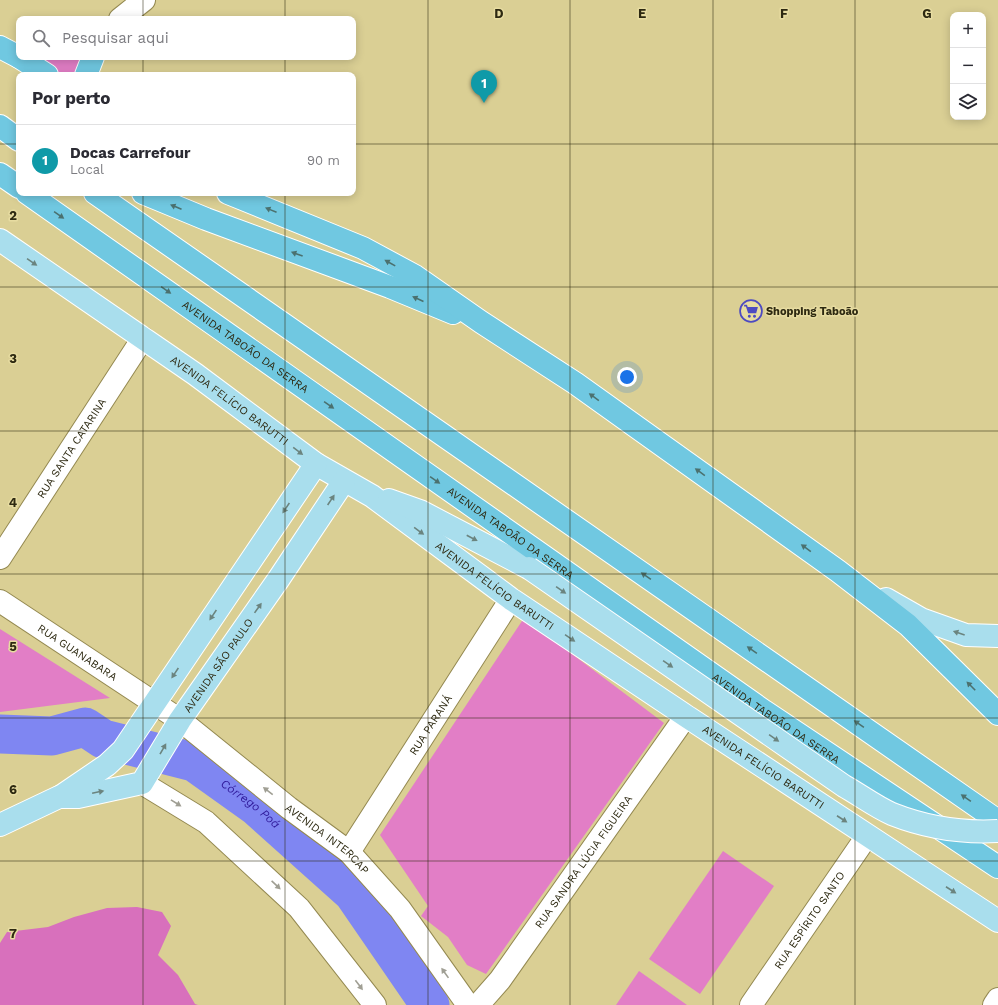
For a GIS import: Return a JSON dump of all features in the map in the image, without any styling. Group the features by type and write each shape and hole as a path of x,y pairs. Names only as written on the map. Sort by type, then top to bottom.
{"highway":[{"path":"0,45 16,41"},
{"path":"0,45 16,55"},
{"path":"24,60 42,72"},
{"path":"87,72 92,60"},
{"path":"0,126 16,138"},
{"path":"0,174 16,185"},
{"name":"AVENIDA TABOÃO DA SERRA","path":"31,196 764,711 998,866"},
{"path":"99,196 998,821"},
{"path":"150,196 206,219 390,286 441,309 481,322"},
{"path":"235,196 363,248 415,276 481,322 575,383 838,571 908,626 998,714"}],"main road":[{"name":"AVENIDA FELÍCIO BARUTTI","path":"0,240 143,338 316,464 372,496 511,599 867,836 998,921"},
{"path":"0,825 59,797 120,756 316,464"},
{"name":"AVENIDA SÃO PAULO","path":"147,776 177,725 278,580 344,481"},
{"path":"372,496 389,500 420,511 529,568 844,786 892,813 930,826 981,832 998,831"},
{"path":"269,533 272,542 278,549 287,552 297,551"},
{"path":"250,561 261,558 270,560 276,568 278,580"},
{"path":"838,571 921,620 966,636 998,636"},
{"path":"120,756 147,776"},
{"path":"59,797 78,797 147,776"}],"street":[{"path":"124,16 144,0"},
{"name":"RUA SANTA CATARINA","path":"0,558 143,338"},
{"name":"RUA PARANÁ","path":"349,852 511,599"},
{"name":"RUA GUANABARA","path":"0,601 152,708"},
{"name":"AVENIDA INTERCAP","path":"152,708 349,852 400,909 468,1005"},
{"name":"RUA SANDRA LÚCIA FIGUEIRA","path":"478,1005 504,975 686,716"},
{"path":"147,776 206,822 299,908 375,1005"},
{"name":"RUA ESPÍRITO SANTO","path":"751,1005 867,836"},
{"path":"994,1005 998,999"}],"shaded area":[{"path":"39,60 84,60 80,72 55,72"},
{"path":"524,618 664,723 486,974 467,965 448,937 421,916 428,906 380,835"},
{"path":"0,629 110,698 0,712"},
{"path":"723,851 774,886 700,994 649,959"},
{"path":"137,907 162,912 171,926 158,955 178,975 195,1004 198,1005 0,1005 0,943 7,932 48,927 74,917 107,908"},
{"path":"639,971 687,1005 616,1005"}],"waterway":[{"name":"Córrego Poá","path":"0,734 52,736 85,727 103,739 194,762 257,807 353,893 430,1005"}],"place":[{"name":"Docas Carrefour","path":"484,103"},
{"name":"Shopping Taboão","path":"751,311"}]}
